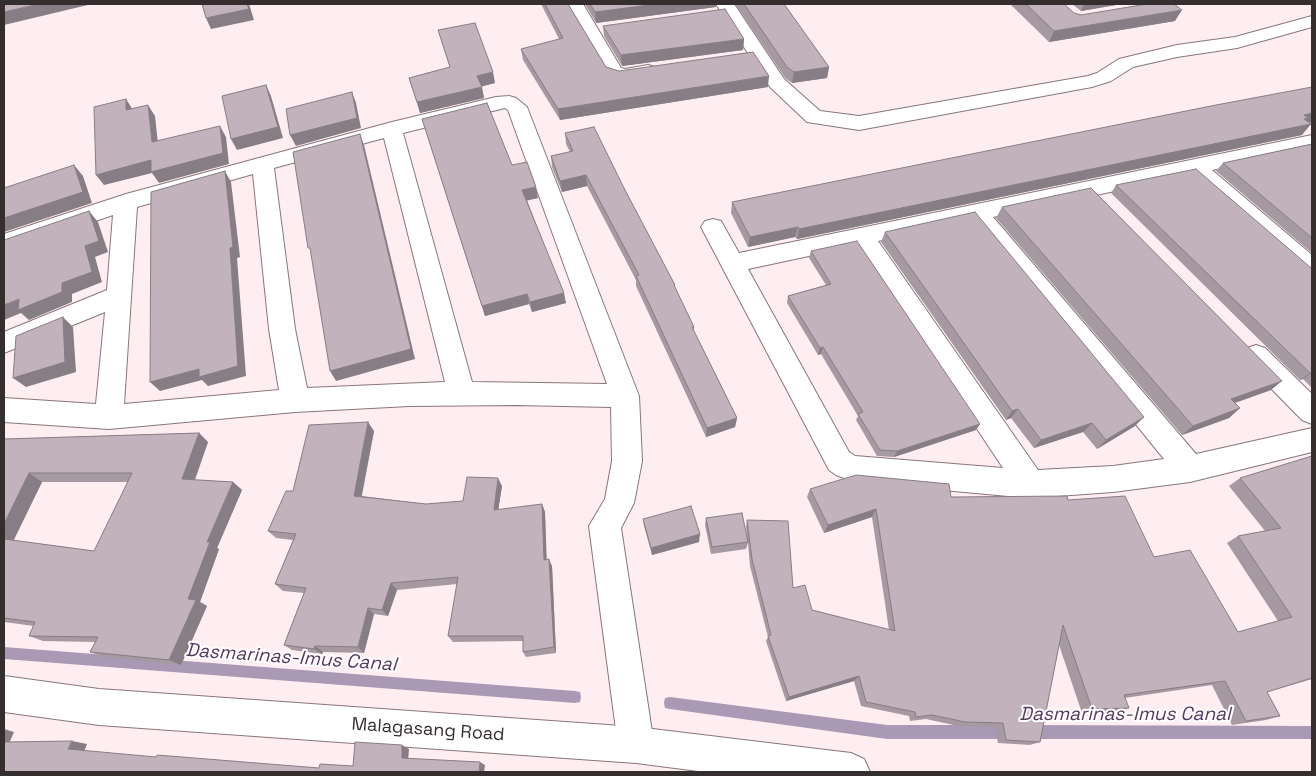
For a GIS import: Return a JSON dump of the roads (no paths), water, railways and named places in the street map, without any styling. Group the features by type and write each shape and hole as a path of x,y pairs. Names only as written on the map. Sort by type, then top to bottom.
{"street":[{"path":"574,4 614,72 619,74 663,69"},
{"path":"722,10 758,55 776,82 814,116 859,123 1092,81 1104,77 1126,64 1177,51 1237,42 1312,21"},
{"path":"590,31 609,29"},
{"path":"739,58 758,55"},
{"path":"4,243 126,202 392,129 496,102 509,102 517,107 625,396 627,462 619,503 605,526 636,745"},
{"path":"392,129 462,394"},
{"path":"733,263 1312,142"},
{"path":"264,164 282,329 295,400"},
{"path":"1194,166 1312,268"},
{"path":"1089,188 1110,209"},
{"path":"110,417 126,202"},
{"path":"976,212 1190,469"},
{"path":"713,226 839,461 855,469 1030,484 1113,479 1190,469 1312,440"},
{"path":"862,236 1030,484"},
{"path":"4,343 119,295"},
{"path":"1242,342 1312,412"},
{"path":"4,410 110,417 295,400 409,394 625,396"},
{"name":"Malagasang Road","path":"4,694 99,707 636,745 851,772"}],"waterway":[{"name":"Dasmarinas-Imus Canal","path":"4,653 575,697"},
{"name":"Dasmarinas-Imus Canal","path":"670,703 887,732 1009,732"},
{"name":"Dasmarinas-Imus Canal","path":"1029,732 1312,733"}]}
